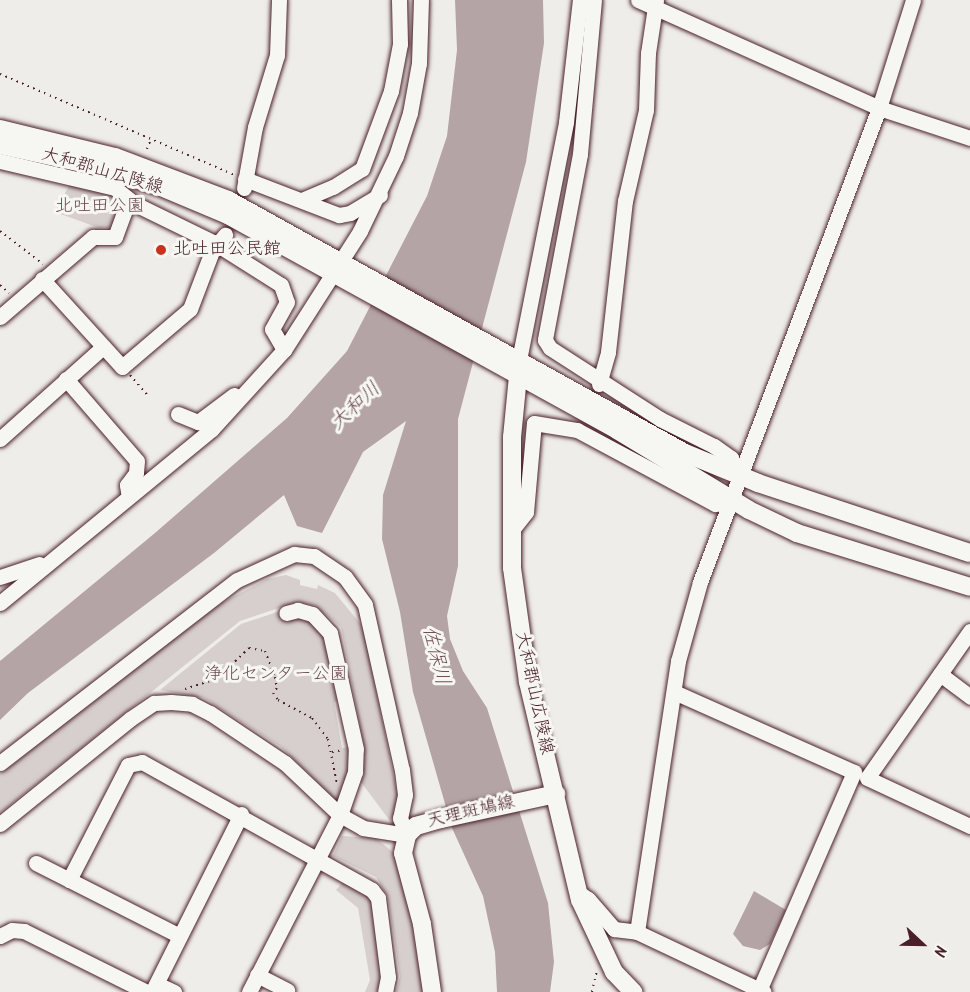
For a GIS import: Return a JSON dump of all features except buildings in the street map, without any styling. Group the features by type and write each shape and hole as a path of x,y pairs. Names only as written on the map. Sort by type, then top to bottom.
{"main road":[{"name":"大和郡山広陵線","path":"0,129 164,172 228,200 343,271 511,364 685,453 738,475 970,553"},
{"name":"大和郡山広陵線","path":"0,144 92,165 161,187 228,215 343,271"},
{"name":"大和郡山広陵線","path":"511,364 729,496 797,533 970,587"},
{"name":"大和郡山広陵線","path":"511,364 512,530 517,620 528,682 579,893 604,954 633,992"},
{"name":"天理斑鳩線","path":"432,992 422,924 403,853 407,835 416,826 441,819 556,794"}],"street":[{"path":"279,0 277,55 255,127 244,184 302,200 339,215 350,213 380,195"},
{"path":"302,200 333,188 362,169 392,91 400,44 399,0"},
{"path":"0,603 212,429 263,376 343,271 380,195 410,113 419,63 422,0"},
{"path":"511,364 566,122 580,0"},
{"path":"638,0 654,3 879,108 970,138"},
{"path":"637,932 674,692 700,582 729,496 879,108 913,0"},
{"path":"599,2 580,154 544,340 550,348 599,382 660,419 714,446 731,458 738,475"},
{"path":"599,382 626,201 646,110 654,3"},
{"path":"0,161 115,188 129,199 221,240 281,285 287,302 272,329 284,350"},
{"path":"0,317 46,275 93,237 115,237 129,199"},
{"path":"46,275 103,347 122,367 190,309 221,240"},
{"path":"0,439 53,395 66,379 103,347"},
{"path":"178,414 198,422 256,376 263,376"},
{"path":"66,379 137,461 136,473 126,485 129,497"},
{"path":"512,530 526,512 534,423 577,428 715,504 729,496"},
{"path":"0,763 237,580 294,554 314,556 345,578 365,605 402,770 405,795 400,818 407,835"},
{"path":"0,577 46,563"},
{"path":"249,992 315,859 340,815 354,772 356,749 330,633 312,614 286,613"},
{"path":"970,631 867,778 970,826"},
{"path":"940,674 970,697"},
{"path":"579,893 588,899 614,929 637,932 761,991 854,772 674,692"},
{"path":"0,824 130,718 154,703 171,702 192,704 210,713 285,763 340,815 363,828 407,835"},
{"path":"69,880 128,765 142,762 241,814 315,859 364,883 378,898 388,976 385,992"},
{"path":"152,989 241,814"},
{"path":"36,863 180,936"},
{"path":"0,936 12,930 24,931 152,989 174,992"},
{"path":"257,975 287,990"}],"path":[{"path":"0,74 151,139 244,184"},
{"path":"147,149 151,139"},
{"path":"0,231 46,275"},
{"path":"122,367 149,397"},
{"path":"180,693 193,684 218,678 249,648 265,651 275,677 277,688 273,693 278,700 312,718 328,739 337,790"},
{"path":"592,992 604,954"}],"green space":[{"name":"北吐田公園","path":"72,180 111,190 125,206 115,227 99,228 55,212"},
{"path":"286,575 300,580 300,585 317,589 318,585 335,593 363,627 400,807 390,821 361,782 364,747 341,627 314,605 297,602 240,621 0,813 0,774 218,605 267,579"},
{"name":"浄化センター公園","path":"283,610 312,618 326,637 341,700 334,702 342,748 351,747 351,762 338,802 281,747 204,698 160,690 241,624"},
{"path":"342,836 376,838 396,855 419,933 426,992 396,992 400,977 388,897 376,877 333,856"},
{"path":"344,881 362,890 371,900 383,978 380,992 365,992 370,980 358,908 336,890"}],"water":[{"path":"455,0 543,0 544,43 526,162 458,419 458,566 447,616 450,639 463,671 487,708 548,903 554,962 550,992 497,992 495,952 483,896 452,828 413,692 400,612 382,539 383,495 406,421 363,452 322,533 297,526 284,495 214,553 28,693 0,720 0,661 155,533 287,418 347,351 427,196 447,136 457,50"},
{"path":"754,891 786,910 770,944 760,950 743,946 733,934"}],"place":[{"name":"北吐田公民館","path":"161,250"}],"water label":[{"name":"大和川","path":"356,407"},
{"name":"佐保川","path":"435,656"}]}
